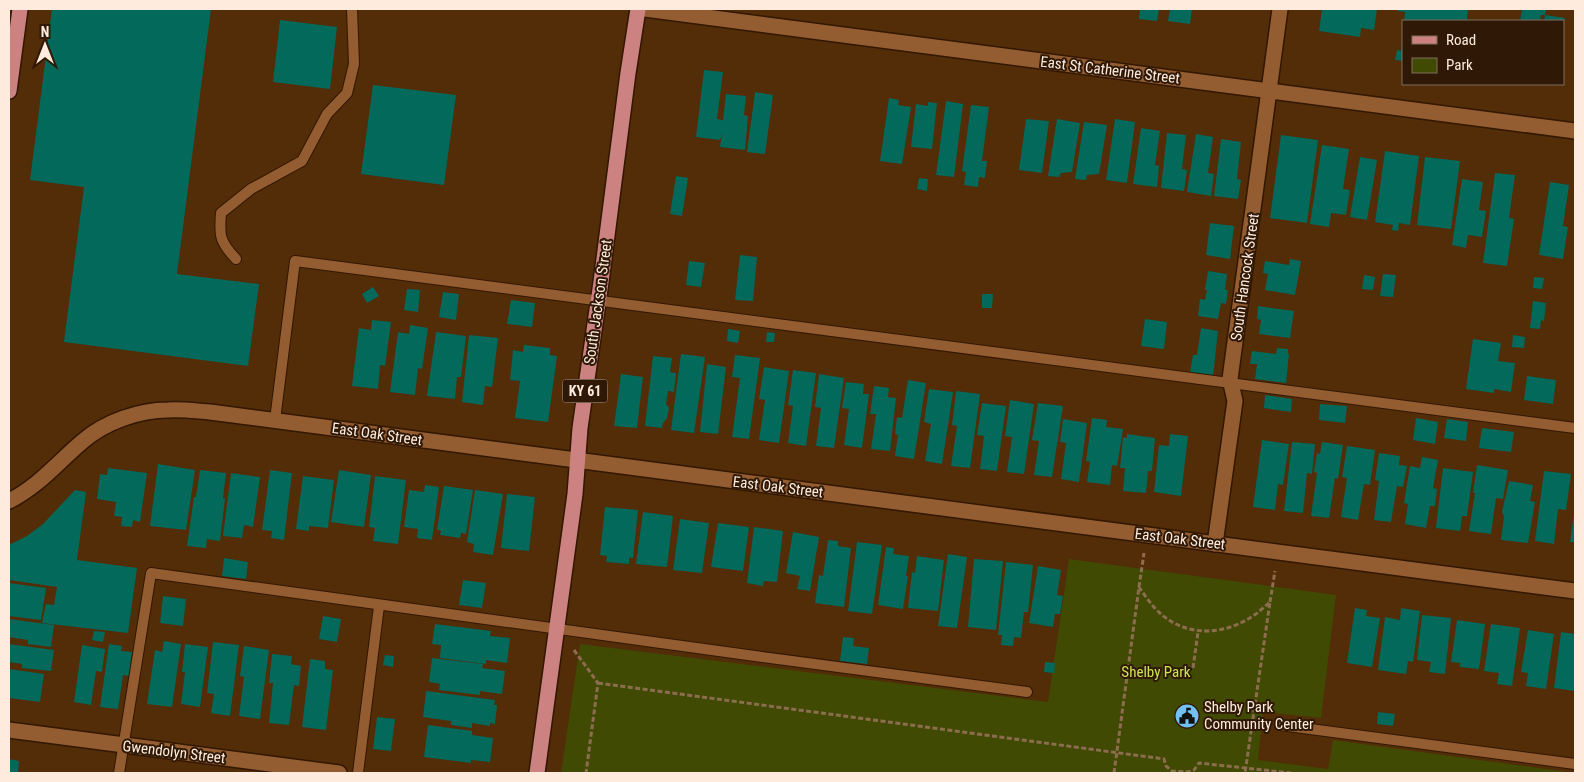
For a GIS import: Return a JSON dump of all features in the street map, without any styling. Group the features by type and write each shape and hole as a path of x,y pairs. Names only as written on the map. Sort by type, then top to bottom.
{"main road":[{"path":"9,91 20,9"},
{"name":"South Jackson Street","path":"536,773 574,494 580,428 638,9"}],"street":[{"name":"East St Catherine Street","path":"645,9 1575,131"},
{"name":"South Hancock Street","path":"1215,544 1234,401 1230,379 1280,9"},
{"name":"East Oak Street","path":"9,501 38,483 84,440 106,426 133,415 167,410 210,412 1575,591"},
{"name":"Gwendolyn Street","path":"9,730 339,773"}],"lane":[{"path":"236,259 226,248 219,232 221,214 251,189 302,161 327,114 347,93 354,64 352,9"},
{"path":"275,420 295,262 1575,428"},
{"path":"119,773 151,573 379,606 1027,692"},
{"path":"358,773 379,606"},
{"path":"1280,725 1575,764"}],"path":[{"path":"1114,773 1147,535"},
{"path":"1245,773 1278,552"},
{"path":"1139,587 1153,607 1170,621 1198,632 1224,630 1248,619 1270,602"},
{"path":"1193,668 1198,632"},
{"path":"571,645 598,683 586,773"},
{"path":"598,683 1164,759 1166,766 1172,770 1188,772 1194,770 1199,762 1291,773"}],"green space":[{"name":"Shelby Park","path":"1069,559 1336,595 1321,718 1263,712 1258,760 1328,769 1333,740 1575,773 561,773 580,644 1048,702"}],"building":[{"path":"52,9 211,9 177,274 259,284 248,366 64,342 84,187 30,180"},
{"path":"1140,9 1159,9 1157,21 1139,19"},
{"path":"1170,9 1192,9 1190,24 1168,21"},
{"path":"1322,9 1377,9 1374,30 1361,28 1360,37 1319,31"},
{"path":"1396,9 1468,9 1467,20 1404,20 1405,12"},
{"path":"1522,9 1546,9 1545,15 1541,15 1540,20 1520,20"},
{"path":"1545,15 1565,18 1564,21 1544,20"},
{"path":"280,20 337,27 330,89 273,82"},
{"path":"1402,42 1402,61 1395,60 1397,50 1401,51"},
{"path":"704,70 723,72 717,119 723,120 726,94 746,96 744,115 748,116 745,150 720,147 722,133 720,140 696,137"},
{"path":"373,85 456,95 444,185 361,174"},
{"path":"755,92 773,95 765,154 747,152"},
{"path":"889,98 899,100 898,105 911,107 902,164 880,161"},
{"path":"946,101 963,104 954,177 936,175"},
{"path":"928,102 937,103 932,149 911,147 916,104 928,106"},
{"path":"971,105 989,107 982,161 987,161 985,178 979,177 978,187 964,185 966,172 962,171"},
{"path":"1026,119 1049,121 1042,173 1019,170"},
{"path":"1057,119 1080,123 1072,172 1061,173 1059,177 1048,176"},
{"path":"1115,119 1135,122 1127,183 1106,180"},
{"path":"1084,122 1107,125 1099,174 1087,175 1086,180 1075,179"},
{"path":"1141,128 1160,131 1155,165 1159,166 1157,187 1133,184"},
{"path":"1167,133 1186,135 1182,169 1187,170 1184,191 1161,188"},
{"path":"1196,134 1213,137 1208,173 1214,174 1211,196 1187,192"},
{"path":"1281,135 1318,140 1307,223 1270,218"},
{"path":"1221,139 1241,142 1237,179 1241,180 1238,199 1214,196"},
{"path":"1322,145 1349,149 1343,189 1350,190 1346,215 1331,213 1329,227 1310,224"},
{"path":"1385,151 1419,156 1410,225 1399,223 1398,231 1392,230 1393,225 1375,222"},
{"path":"1360,157 1377,160 1367,220 1350,217"},
{"path":"1425,157 1460,161 1451,229 1417,225"},
{"path":"1495,173 1515,175 1509,218 1514,219 1507,266 1483,263"},
{"path":"676,176 688,178 682,216 670,214"},
{"path":"919,178 928,179 927,191 917,189"},
{"path":"1462,179 1483,182 1479,210 1486,211 1482,237 1468,235 1466,248 1452,245"},
{"path":"1550,182 1569,185 1563,226 1568,227 1563,259 1539,255"},
{"path":"1210,223 1234,226 1230,259 1206,255"},
{"path":"740,255 757,257 753,301 735,300"},
{"path":"1290,259 1301,261 1295,295 1265,290 1268,274 1263,273 1265,261 1289,265"},
{"path":"689,261 705,263 701,287 686,285"},
{"path":"1208,271 1227,274 1225,290 1228,290 1226,304 1221,303 1218,319 1198,316 1200,299 1205,300"},
{"path":"1383,274 1396,275 1393,297 1380,296"},
{"path":"1364,275 1375,277 1373,290 1362,289"},
{"path":"1534,277 1544,278 1542,289 1533,288"},
{"path":"373,287 379,296 367,303 362,294"},
{"path":"407,289 420,290 418,312 404,310"},
{"path":"443,292 459,294 456,320 439,317"},
{"path":"982,294 993,294 992,308 982,308"},
{"path":"511,300 535,303 532,327 507,324"},
{"path":"1533,301 1546,303 1544,321 1541,320 1540,329 1530,328"},
{"path":"1258,306 1294,311 1290,338 1259,334 1261,320 1257,319"},
{"path":"1145,319 1167,322 1164,349 1141,346"},
{"path":"372,320 391,322 385,366 380,365 378,389 352,386 359,328 371,330"},
{"path":"410,325 428,328 422,369 418,368 415,395 390,392 398,332 409,334"},
{"path":"1201,328 1218,331 1213,376 1190,373 1193,355 1197,355"},
{"path":"728,329 740,331 738,343 727,341"},
{"path":"436,332 466,336 461,377 457,377 455,399 427,396"},
{"path":"767,332 775,333 774,342 766,342"},
{"path":"469,335 498,338 492,387 485,386 483,405 462,402"},
{"path":"1513,335 1525,337 1524,348 1512,347"},
{"path":"1473,339 1501,343 1498,361 1515,363 1511,392 1494,389 1494,393 1466,389"},
{"path":"524,345 550,348 550,355 557,356 548,422 515,418 520,381 510,380 513,350 523,352"},
{"path":"1277,348 1288,349 1286,383 1255,379 1257,364 1250,364 1252,351 1276,354"},
{"path":"681,354 705,357 694,433 671,430"},
{"path":"735,355 760,358 749,439 732,437 740,378 732,377"},
{"path":"653,356 672,358 670,372 676,373 674,392 668,391 666,404 669,408 662,428 645,426"},
{"path":"707,364 726,367 718,434 700,432"},
{"path":"764,367 789,371 779,443 759,440 765,400 759,399"},
{"path":"793,370 816,373 806,446 788,443 793,406 788,405"},
{"path":"621,374 643,377 637,428 614,426"},
{"path":"819,374 844,378 834,448 816,446 821,408 815,407"},
{"path":"1527,376 1556,380 1553,404 1524,400"},
{"path":"908,380 926,383 914,459 895,456 898,435 895,434 897,417 902,418"},
{"path":"846,382 864,384 863,394 869,394 862,448 844,445 849,409 842,408"},
{"path":"874,386 889,388 888,397 896,398 890,451 871,449 876,414 870,414"},
{"path":"929,389 953,392 942,464 925,461 931,424 924,422"},
{"path":"956,391 980,394 970,468 951,466 957,426 952,425"},
{"path":"1265,395 1292,399 1291,412 1264,408"},
{"path":"1010,400 1034,404 1024,474 1007,472 1012,437 1005,436"},
{"path":"982,403 1006,406 997,471 980,469 984,436 977,435"},
{"path":"1038,403 1063,406 1052,477 1034,475 1039,441 1032,440"},
{"path":"1320,404 1347,406 1345,423 1319,420"},
{"path":"1092,418 1107,420 1106,427 1123,429 1117,466 1112,465 1110,485 1087,482 1090,462 1086,461"},
{"path":"1416,418 1438,422 1435,444 1413,440"},
{"path":"1063,419 1087,423 1079,482 1061,479 1066,443 1060,442"},
{"path":"1447,419 1468,422 1466,441 1444,438"},
{"path":"1482,428 1514,432 1511,452 1479,448"},
{"path":"1127,434 1155,438 1152,471 1148,471 1146,493 1123,491 1125,468 1120,468 1123,437 1127,438"},
{"path":"1170,434 1188,436 1181,496 1154,492 1159,445 1169,446"},
{"path":"1262,440 1289,444 1283,485 1278,484 1275,510 1253,507"},
{"path":"1292,442 1315,444 1312,474 1307,473 1303,513 1284,511"},
{"path":"1322,442 1343,445 1338,479 1335,478 1329,518 1311,516 1317,473 1314,472 1317,453 1320,454"},
{"path":"1347,446 1375,450 1370,485 1364,484 1358,520 1341,517 1347,478 1342,477"},
{"path":"1379,453 1400,456 1399,465 1407,466 1403,487 1397,486 1391,522 1374,520 1379,481 1375,480"},
{"path":"1422,457 1438,460 1433,488 1437,489 1435,505 1430,506 1426,528 1405,524 1408,504 1404,503 1410,466 1420,468"},
{"path":"158,464 195,470 186,530 150,526"},
{"path":"1477,465 1508,470 1503,499 1496,498 1491,534 1469,531"},
{"path":"108,468 147,473 140,522 133,520 132,527 121,526 122,517 114,516 116,502 97,499 100,474 107,475"},
{"path":"1443,468 1473,472 1467,516 1462,516 1460,531 1436,528"},
{"path":"200,470 226,473 220,541 207,539 206,548 187,546"},
{"path":"270,470 292,473 284,540 271,538 272,531 262,530"},
{"path":"339,470 371,475 364,527 331,522"},
{"path":"1544,471 1571,474 1566,510 1558,509 1554,544 1535,541"},
{"path":"231,473 260,477 253,527 244,525 242,538 223,536"},
{"path":"303,476 334,480 328,528 309,526 309,531 296,529"},
{"path":"375,476 406,480 398,544 373,541 375,528 369,527"},
{"path":"1509,481 1533,485 1530,501 1535,502 1528,543 1501,540 1504,516 1502,512"},
{"path":"425,485 439,487 432,540 417,538 418,529 404,527 409,490 424,492"},
{"path":"444,486 473,490 466,534 461,533 460,538 440,535 441,530 437,530"},
{"path":"75,490 86,492 77,560 137,568 128,633 42,623 46,604 54,605 57,587 9,580 9,545 27,536 43,524"},
{"path":"475,490 503,494 493,555 473,552 474,544 467,542"},
{"path":"507,494 535,497 529,551 501,548"},
{"path":"605,507 638,510 633,558 629,558 629,564 606,562 607,556 600,555"},
{"path":"643,512 673,516 667,567 636,564"},
{"path":"1574,514 1575,542 1570,542"},
{"path":"680,519 709,523 702,573 673,570"},
{"path":"718,523 749,527 743,571 711,567"},
{"path":"754,527 783,531 777,582 764,581 763,586 747,583"},
{"path":"793,532 819,537 810,591 797,589 800,576 786,573"},
{"path":"828,540 838,541 838,546 851,548 844,607 815,603 819,575 823,576"},
{"path":"857,542 882,545 872,614 848,611"},
{"path":"886,547 894,548 893,554 909,556 903,609 878,605"},
{"path":"948,554 967,557 957,628 938,626"},
{"path":"917,556 944,560 938,611 908,608 912,572 915,573"},
{"path":"224,558 248,562 246,579 222,576"},
{"path":"974,559 1003,561 996,630 968,627"},
{"path":"1006,562 1033,565 1028,612 1024,612 1021,638 1014,637 1013,646 1001,645 1002,635 998,635"},
{"path":"1038,566 1061,570 1057,595 1063,596 1060,614 1055,614 1053,627 1029,623"},
{"path":"463,580 486,583 482,608 459,605"},
{"path":"9,583 46,588 41,620 9,616"},
{"path":"163,596 186,599 183,626 160,623"},
{"path":"1355,608 1367,610 1366,616 1380,618 1372,667 1347,663"},
{"path":"1401,608 1420,611 1413,662 1408,661 1406,674 1378,670 1385,617 1400,620"},
{"path":"1422,615 1451,618 1445,674 1429,672 1431,662 1417,660"},
{"path":"323,616 341,619 337,642 319,639"},
{"path":"9,619 54,625 51,647 28,644 28,640 9,637"},
{"path":"1457,620 1485,624 1479,669 1460,667 1460,663 1451,662"},
{"path":"435,624 491,631 490,636 510,638 507,663 486,660 486,664 440,658 441,645 432,644"},
{"path":"1491,624 1520,628 1512,686 1497,684 1499,673 1484,671"},
{"path":"1528,630 1554,634 1546,689 1526,686 1528,673 1521,672"},
{"path":"94,631 105,632 103,642 92,640"},
{"path":"1561,632 1575,634 1575,691 1554,688"},
{"path":"843,637 854,638 853,646 869,648 867,664 840,661"},
{"path":"164,641 181,644 172,707 147,704 155,650 162,652"},
{"path":"213,642 239,645 230,716 211,713 214,694 207,693"},
{"path":"9,644 54,650 51,671 22,668 22,664 9,662"},
{"path":"109,644 122,646 121,651 132,652 129,676 123,675 118,709 100,707"},
{"path":"185,644 208,647 200,707 181,704 185,672 182,672"},
{"path":"82,645 105,649 102,672 96,671 91,705 74,702"},
{"path":"244,646 269,650 260,719 239,716 244,677 240,676"},
{"path":"272,654 292,656 291,664 301,666 299,686 294,685 289,725 269,723 273,683 269,683"},
{"path":"385,655 394,656 393,667 383,665"},
{"path":"432,658 483,664 482,668 505,671 502,694 480,691 480,695 439,690 440,684 429,682"},
{"path":"310,659 325,661 325,669 333,670 326,730 302,727"},
{"path":"1045,662 1055,663 1054,673 1044,672"},
{"path":"9,669 44,674 40,702 9,698"},
{"path":"426,691 495,700 494,705 497,705 495,724 490,723 490,726 472,723 472,728 451,725 451,721 423,717"},
{"path":"1378,712 1395,714 1393,726 1377,724"},
{"path":"377,717 395,719 391,751 373,749"},
{"path":"428,725 472,731 472,735 493,738 490,762 471,760 471,763 424,757"},
{"path":"9,759 19,761 18,773 9,773"}],"place":[{"name":"Shelby Park Community Center","path":"1187,716"}]}
